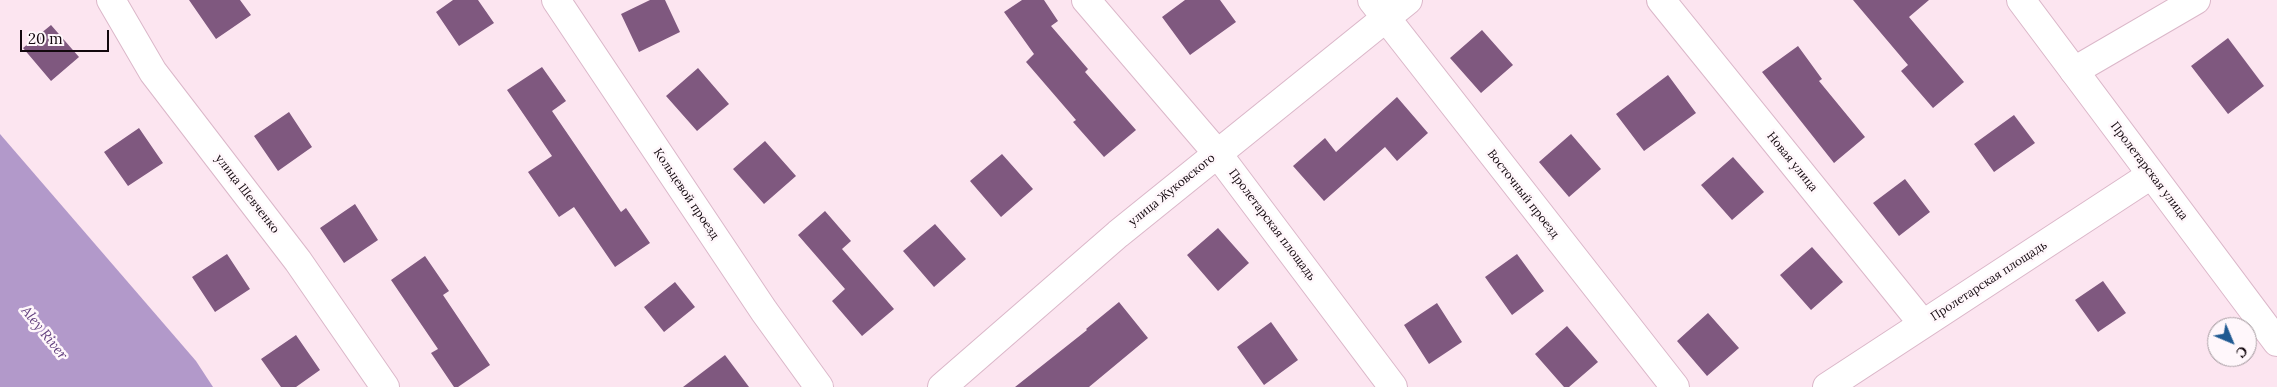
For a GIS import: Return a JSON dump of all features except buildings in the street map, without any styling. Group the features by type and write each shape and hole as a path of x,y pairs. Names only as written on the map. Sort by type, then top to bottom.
{"street":[{"name":"улица Шевченко","path":"111,0 153,72 298,261 385,387"},
{"name":"Кольцевой проезд","path":"556,0 764,310 818,387"},
{"name":"Пролетарская площадь","path":"1086,0 1217,152 1393,387"},
{"name":"улица Жуковского","path":"942,387 1118,234 1217,152 1378,8 1408,0"},
{"name":"Новая улица","path":"1661,0 1923,324"},
{"name":"Пролетарская улица","path":"2021,0 2277,342"},
{"path":"2074,72 2196,0"},
{"name":"Восточный проезд","path":"1378,8 1675,387"},
{"name":"Пролетарская площадь","path":"1827,387 2151,175"}],"water":[{"name":"Aley River","path":"0,134 196,361 213,387 0,387"}]}
